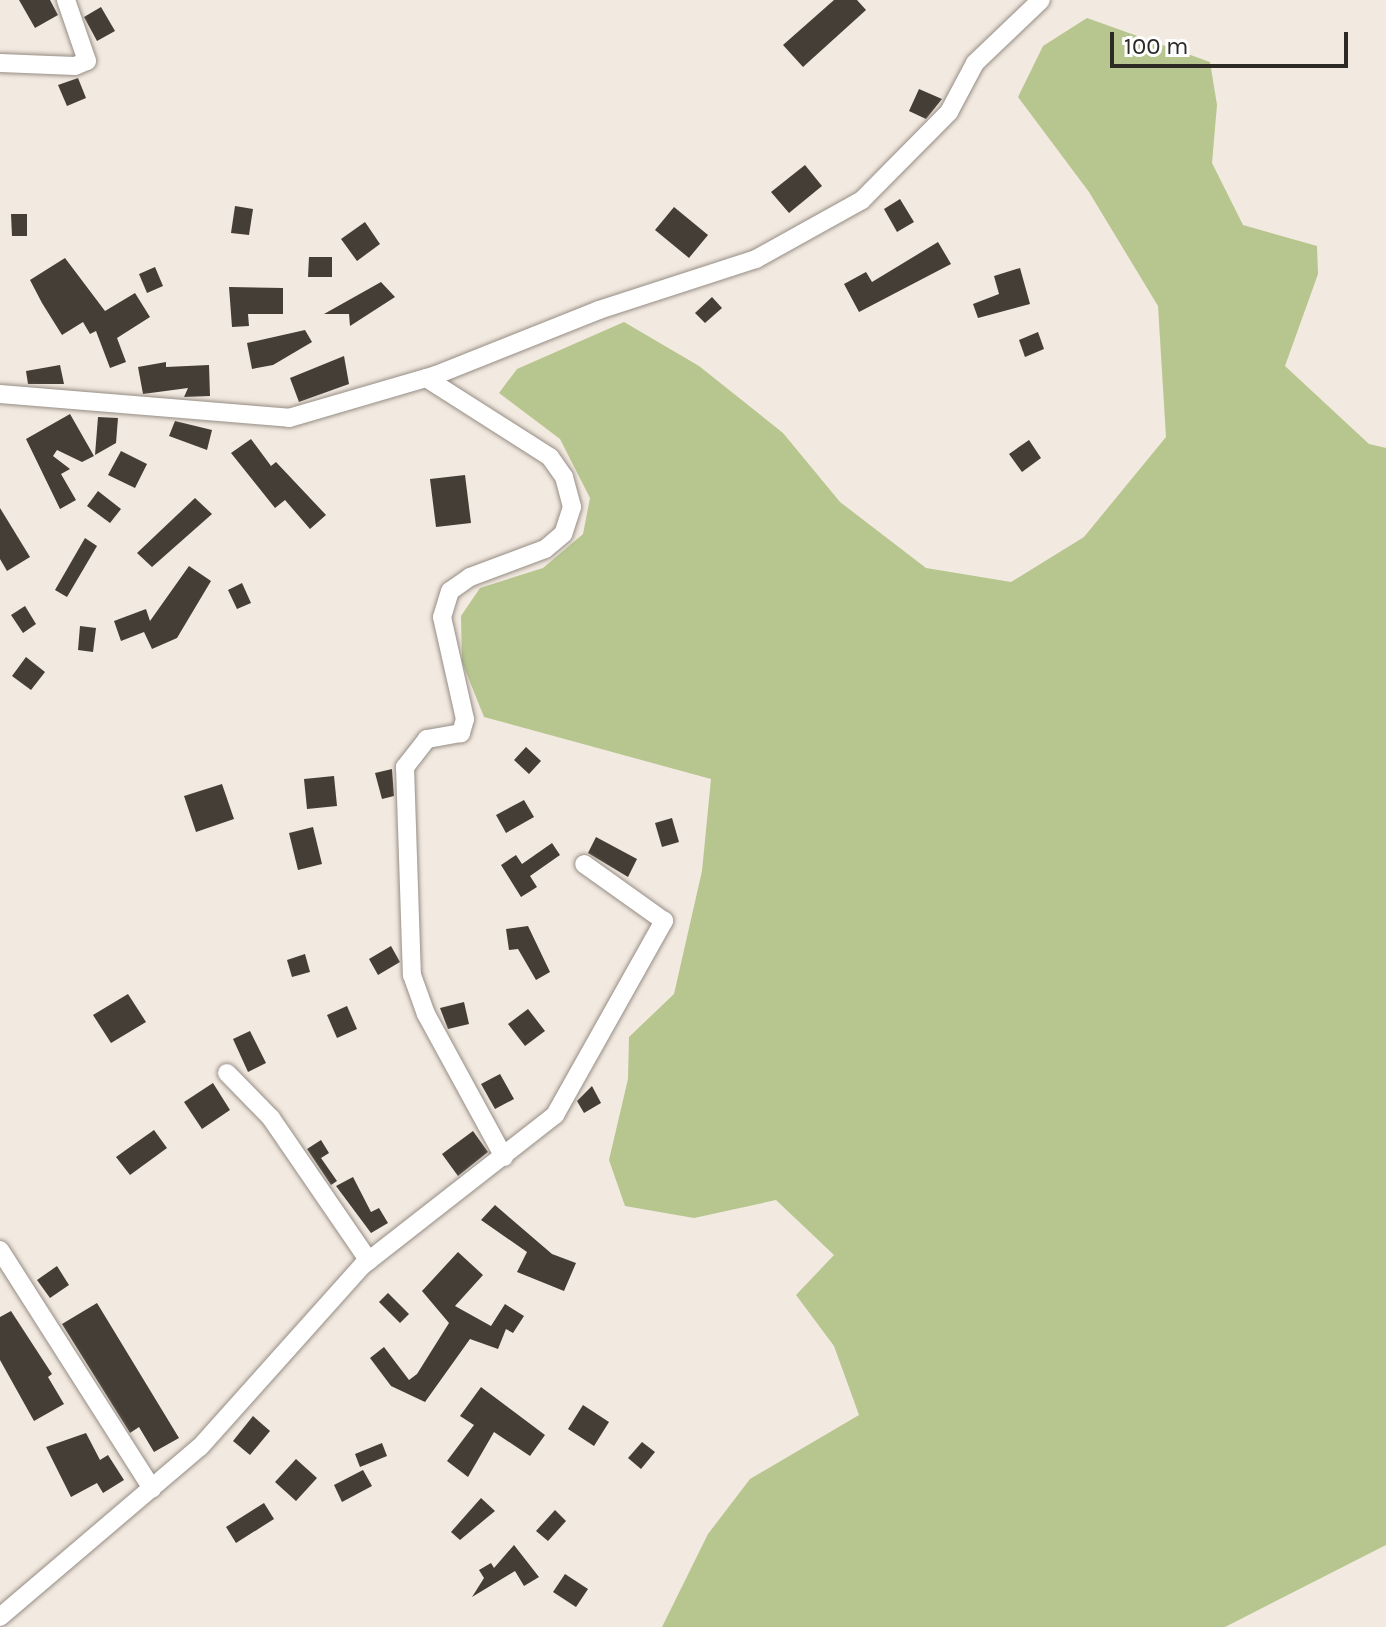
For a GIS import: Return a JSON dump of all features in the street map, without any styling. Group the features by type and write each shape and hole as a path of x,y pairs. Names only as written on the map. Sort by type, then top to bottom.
{"street":[{"path":"0,63 75,66 87,61 66,0"},
{"path":"0,394 289,418 426,378 599,310 756,259 862,200 949,112 975,63 1041,0"},
{"path":"426,378 550,457 564,477 572,507 563,534 545,549 470,577 450,591 442,617 465,719 461,733 427,739 405,767 412,975 426,1014 504,1157"},
{"path":"0,1617 200,1447 369,1261 555,1115 664,921 584,864"},
{"path":"227,1073 271,1118 369,1261"},
{"path":"0,1250 152,1489"}],"green space":[{"path":"1087,18 1210,62 1217,105 1212,163 1243,225 1317,246 1318,274 1285,366 1369,444 1386,448 1386,1545 1225,1627 662,1627 708,1534 750,1479 859,1415 834,1346 796,1295 834,1255 776,1200 694,1218 625,1206 609,1160 628,1079 629,1037 674,994 702,871 711,779 484,717 462,662 461,616 480,588 543,568 583,534 590,498 560,439 499,393 517,369 624,322 699,366 783,433 840,502 926,568 1011,582 1084,537 1166,437 1158,306 1089,192 1018,97 1043,46"}],"building":[{"path":"19,0 50,0 58,15 35,28"},
{"path":"834,0 857,0 866,10 803,67 783,45"},
{"path":"101,7 115,31 97,41 84,17"},
{"path":"78,78 86,98 67,106 58,85"},
{"path":"919,89 942,99 926,119 909,111"},
{"path":"805,165 822,186 789,213 771,192"},
{"path":"900,199 914,222 897,232 884,209"},
{"path":"235,206 253,209 249,235 231,233"},
{"path":"674,207 708,235 689,258 655,230"},
{"path":"11,214 27,214 27,236 12,236"},
{"path":"365,222 380,244 357,261 341,239"},
{"path":"938,242 951,264 859,312 844,284 866,272 872,282"},
{"path":"309,257 332,257 332,277 308,277"},
{"path":"65,258 105,311 135,293 150,317 117,338 126,362 110,368 96,331 90,334 83,322 62,335 42,303 30,280"},
{"path":"155,267 163,286 147,293 139,274"},
{"path":"1020,268 1030,304 978,318 973,304 999,294 994,276"},
{"path":"381,282 395,297 350,326 349,314 324,314"},
{"path":"229,287 283,288 283,314 248,314 249,326 232,327"},
{"path":"712,297 722,308 705,323 695,313"},
{"path":"305,330 312,342 273,365 252,369 247,343"},
{"path":"1038,332 1044,349 1025,357 1019,340"},
{"path":"344,356 349,384 299,402 290,378"},
{"path":"166,362 166,367 209,365 210,396 184,397 188,388 143,394 138,367"},
{"path":"60,365 64,384 28,384 26,371"},
{"path":"70,414 94,456 82,462 57,450 53,456 70,469 61,474 76,500 60,509 26,439"},
{"path":"98,417 118,418 116,443 95,455"},
{"path":"175,421 212,430 207,450 169,436"},
{"path":"251,439 271,466 276,462 326,515 310,529 285,500 275,508 231,453"},
{"path":"1029,440 1041,458 1022,472 1009,454"},
{"path":"121,451 147,464 135,488 108,475"},
{"path":"465,475 471,523 436,527 430,479"},
{"path":"98,491 121,509 110,523 87,506"},
{"path":"195,498 212,514 152,567 137,553"},
{"path":"0,508 30,557 7,571 0,559"},
{"path":"85,538 97,546 67,597 55,590"},
{"path":"189,566 211,581 177,638 152,649 144,632 121,641 114,621 146,609 150,621"},
{"path":"242,583 251,603 237,609 228,590"},
{"path":"25,606 36,624 23,633 11,615"},
{"path":"80,626 96,628 93,652 78,650"},
{"path":"26,657 45,672 31,690 12,676"},
{"path":"526,747 541,761 529,774 514,760"},
{"path":"392,769 394,796 382,799 375,773"},
{"path":"334,776 337,806 307,809 304,779"},
{"path":"222,784 234,819 196,832 184,796"},
{"path":"524,800 534,817 506,833 496,815"},
{"path":"672,818 679,842 662,847 655,823"},
{"path":"313,827 322,864 298,870 289,833"},
{"path":"596,837 637,859 628,877 588,853"},
{"path":"552,843 560,855 530,876 537,887 521,897 501,865 516,855 522,864"},
{"path":"528,926 550,972 536,980 518,949 509,950 506,929"},
{"path":"391,946 400,962 378,975 369,959"},
{"path":"305,954 310,972 292,977 287,960"},
{"path":"128,994 146,1022 111,1043 93,1015"},
{"path":"464,1002 469,1024 448,1029 440,1008"},
{"path":"347,1006 357,1029 337,1038 327,1015"},
{"path":"528,1009 545,1031 525,1046 508,1024"},
{"path":"250,1031 266,1063 248,1072 233,1039"},
{"path":"500,1074 514,1099 495,1109 481,1084"},
{"path":"213,1083 230,1110 202,1129 184,1102"},
{"path":"592,1086 601,1103 584,1113 577,1101"},
{"path":"154,1130 167,1148 130,1175 116,1157"},
{"path":"473,1131 488,1152 458,1176 442,1154"},
{"path":"321,1140 329,1153 321,1158 337,1181 331,1185 307,1149"},
{"path":"353,1177 371,1212 379,1208 388,1223 371,1233 336,1186"},
{"path":"495,1205 552,1254 576,1263 564,1291 517,1272 527,1252 481,1220"},
{"path":"458,1252 483,1275 455,1306 491,1326 505,1304 524,1316 513,1333 506,1329 498,1349 470,1339 425,1402 391,1386 370,1358 384,1347 409,1380 417,1374 449,1323 422,1291"},
{"path":"57,1266 69,1285 50,1298 37,1280"},
{"path":"388,1293 409,1314 400,1323 379,1302"},
{"path":"97,1303 179,1438 154,1452 139,1427 130,1433 62,1324"},
{"path":"11,1311 52,1374 48,1377 64,1404 34,1421 0,1360 0,1317"},
{"path":"481,1387 545,1435 530,1456 494,1432 468,1477 447,1461 474,1425 460,1416"},
{"path":"583,1405 609,1422 594,1446 568,1429"},
{"path":"253,1416 270,1431 250,1455 233,1441"},
{"path":"86,1433 100,1460 108,1455 124,1480 103,1493 97,1483 71,1497 46,1447"},
{"path":"642,1442 655,1452 641,1469 628,1458"},
{"path":"382,1443 387,1456 360,1467 355,1454"},
{"path":"296,1459 317,1478 296,1501 275,1482"},
{"path":"363,1470 372,1486 342,1502 334,1485"},
{"path":"481,1498 495,1511 460,1540 451,1532"},
{"path":"264,1503 274,1519 236,1543 226,1527"},
{"path":"555,1510 566,1521 548,1541 536,1531"},
{"path":"514,1545 539,1577 524,1586 515,1571 472,1597 484,1578 479,1570 491,1563 494,1568"},
{"path":"565,1574 588,1589 576,1607 553,1592"}]}
